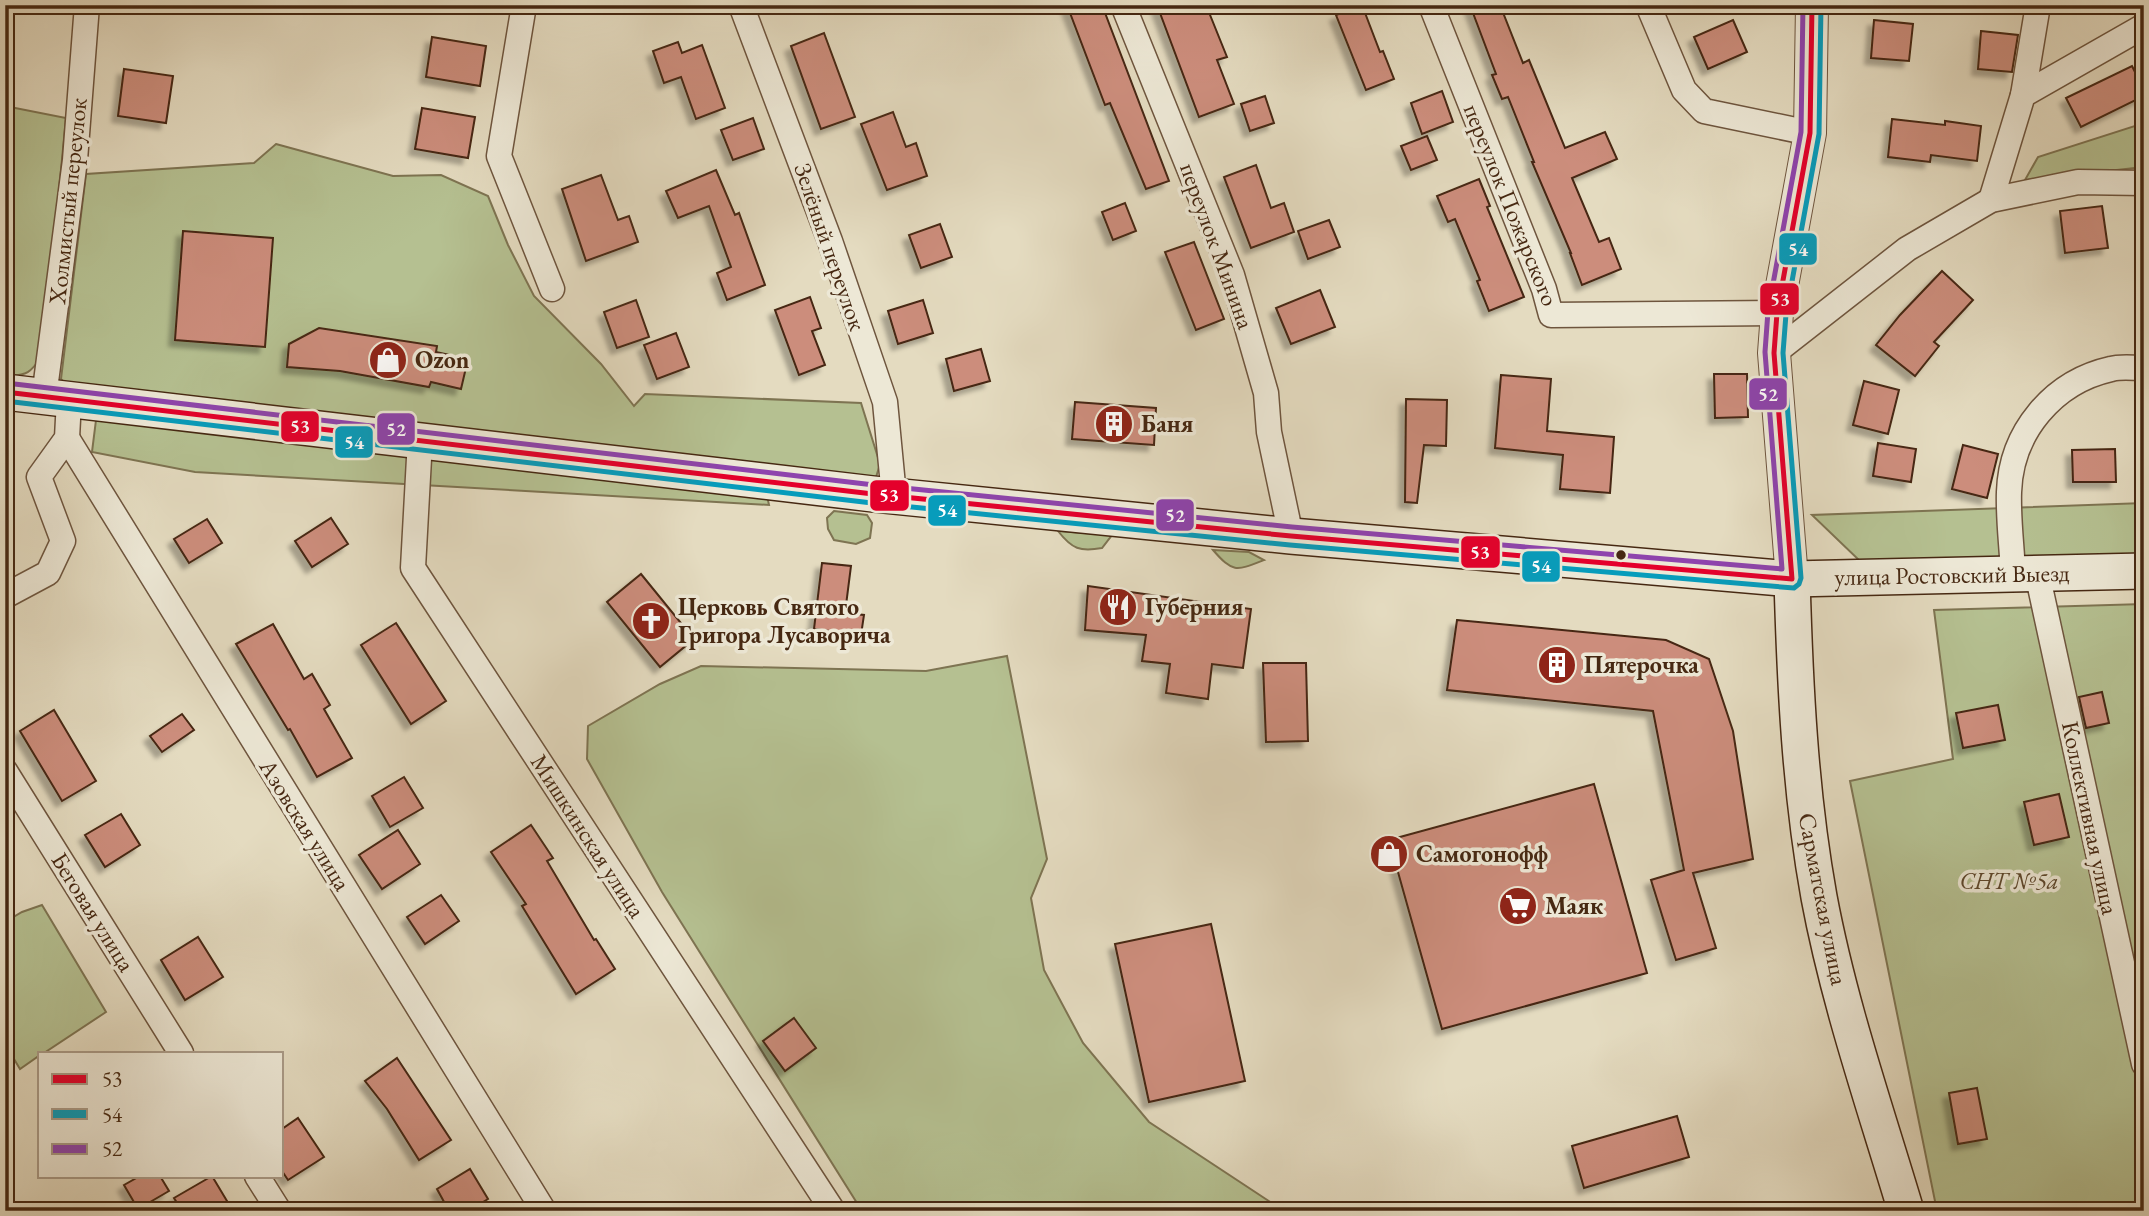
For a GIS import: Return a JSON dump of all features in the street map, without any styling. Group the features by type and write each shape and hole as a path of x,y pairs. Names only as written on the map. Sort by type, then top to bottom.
{"main road":[{"name":"улица Ростовский Выезд","path":"5,392 894,496 1291,536 1792,579 2144,571"},
{"name":"Сарматская улица","path":"1792,579 1794,673 1806,815 1819,900 1842,1000 1906,1211"}],"street":[{"name":"Холмистый переулок","path":"67,438 56,398 87,5"},
{"path":"524,5 499,156 552,289"},
{"name":"Зелёный переулок","path":"741,5 830,241 885,402 894,496"},
{"name":"переулок Минина","path":"1123,5 1232,275 1266,393 1269,432 1291,536"},
{"name":"переулок Пожарского","path":"1431,5 1544,289 1551,315 1777,313"},
{"path":"1647,5 1684,90 1703,111 1810,133"},
{"path":"1792,579 1774,353 1777,313 1810,133 1812,5"},
{"path":"1991,200 2023,95 2038,5"},
{"path":"2023,95 2144,26"},
{"path":"1774,353 1907,249 1991,200 2078,182 2144,183"},
{"name":"Коллективная улица","path":"2144,368 2113,368 2072,383 2039,411 2017,448 2009,491 2025,573 2144,1064"},
{"path":"5,596 48,573 63,541 39,477 67,438"},
{"name":"Азовская улица","path":"67,438 544,1211"},
{"name":"Мишкинская улица","path":"420,440 412,568 833,1211"},
{"name":"Беговая улица","path":"5,771 180,1052"},
{"path":"258,1178 279,1211"}],"green space":[{"path":"5,106 66,118 43,355 28,372 19,375 5,375"},
{"path":"2144,123 2144,167 2025,180 2038,157"},
{"path":"276,144 393,176 441,175 488,196 508,245 534,296 601,364 634,406 645,394 861,403 880,464 874,484 73,393 61,379 86,174 254,163"},
{"path":"96,420 766,491 769,505 195,472 92,452"},
{"path":"2144,503 2144,555 1862,563 1812,515"},
{"path":"834,511 867,515 872,523 870,538 856,544 834,540 828,529 827,518"},
{"path":"1058,531 1112,535 1102,548 1088,550 1072,545"},
{"path":"1213,550 1249,552 1264,560 1236,568 1225,563"},
{"name":"СНТ №5а","path":"2144,604 2144,1211 1937,1211 1850,781 1953,759 1934,610"},
{"path":"1007,656 1047,859 1031,898 1044,970 1083,1043 1149,1122 1284,1211 862,1211 662,892 587,759 588,726 660,684 701,666 926,671"},
{"path":"42,905 106,1012 46,1052 38,1052 38,1056 20,1069 5,1044 5,922"}],"building":[{"path":"1067,5 1102,5 1169,181 1146,189 1110,103 1105,105"},
{"path":"1157,5 1206,5 1227,57 1217,60 1234,104 1199,117"},
{"path":"1362,5 1380,52 1383,51 1394,79 1366,90 1336,15"},
{"path":"1470,5 1500,5 1523,63 1529,60 1565,148 1605,132 1617,159 1572,178 1599,242 1609,238 1621,269 1582,285 1508,97 1502,99 1492,75 1496,74"},
{"path":"1733,20 1747,52 1708,69 1694,37"},
{"path":"1874,20 1913,24 1909,61 1871,58"},
{"path":"1981,31 2018,35 2012,72 1978,69"},
{"path":"824,33 855,117 821,129 791,46"},
{"path":"432,37 486,46 480,86 426,77"},
{"path":"678,42 682,53 702,45 725,108 696,119 681,77 664,83 653,51"},
{"path":"2132,66 2144,90 2144,96 2081,127 2066,98"},
{"path":"124,69 173,76 166,123 118,116"},
{"path":"1442,91 1453,122 1422,134 1411,103"},
{"path":"1265,96 1274,123 1250,131 1241,104"},
{"path":"422,108 475,117 468,158 415,149"},
{"path":"893,112 906,147 916,143 927,176 887,190 861,124"},
{"path":"753,118 764,149 733,160 721,130"},
{"path":"1892,119 1945,125 1945,121 1981,126 1977,161 1931,155 1930,162 1888,157"},
{"path":"1427,136 1437,160 1411,170 1401,146"},
{"path":"1256,165 1271,208 1284,203 1294,232 1251,248 1224,177"},
{"path":"716,170 735,215 739,213 765,285 727,300 717,273 731,267 709,206 678,218 666,191"},
{"path":"601,175 618,220 629,216 638,242 586,261 562,189"},
{"path":"1479,179 1490,206 1487,207 1524,297 1489,311 1477,281 1480,280 1455,219 1448,222 1437,196"},
{"path":"1125,203 1136,231 1113,240 1102,212"},
{"path":"2102,206 2108,248 2065,253 2060,211"},
{"path":"1329,220 1340,247 1308,259 1298,231"},
{"path":"940,224 952,257 921,268 909,235"},
{"path":"183,231 273,238 265,347 175,340"},
{"path":"1194,242 1224,319 1196,330 1165,252"},
{"path":"1942,271 1973,300 1934,342 1939,346 1915,376 1876,345"},
{"path":"1320,290 1335,327 1291,344 1276,308"},
{"path":"810,297 821,328 812,331 825,365 799,375 775,310"},
{"path":"636,300 649,337 617,348 604,312"},
{"path":"923,300 933,333 898,344 888,311"},
{"path":"319,328 437,346 436,352 468,359 461,389 431,382 429,387 340,371 287,367 289,344"},
{"path":"676,333 689,367 657,379 644,345"},
{"path":"981,349 990,381 954,391 946,359"},
{"path":"1714,374 1747,374 1748,417 1715,418"},
{"path":"1501,375 1551,379 1547,431 1614,437 1610,493 1560,489 1563,455 1495,448"},
{"path":"1864,381 1899,390 1888,434 1853,425"},
{"path":"1406,399 1447,400 1446,446 1424,445 1417,503 1405,502"},
{"name":"Баня","path":"1075,402 1156,408 1154,445 1072,439"},
{"path":"1878,443 1916,449 1911,482 1873,476"},
{"path":"1963,445 1998,454 1987,498 1952,489"},
{"path":"2115,449 2116,482 2073,482 2072,450"},
{"path":"331,518 348,544 312,567 295,541"},
{"path":"207,519 222,543 189,563 174,539"},
{"path":"822,563 851,566 845,613 864,615 861,635 814,629"},
{"name":"Церковь Святого Григора Лусаворича","path":"641,574 694,639 660,667 607,602"},
{"path":"1088,586 1251,609 1243,668 1212,664 1208,699 1166,693 1170,664 1142,661 1146,635 1085,630"},
{"path":"1457,620 1666,640 1709,659 1733,731 1753,859 1693,873 1716,948 1676,960 1651,880 1684,870 1653,711 1447,690"},
{"path":"396,623 446,701 411,724 361,645"},
{"path":"273,624 304,679 312,674 330,705 324,709 352,758 317,777 236,644"},
{"path":"1263,663 1306,663 1308,741 1266,742"},
{"path":"2102,692 2109,723 2086,728 2079,697"},
{"path":"1998,705 2005,740 1963,748 1956,713"},
{"path":"54,710 96,781 62,801 20,731"},
{"path":"182,714 194,730 162,752 150,736"},
{"path":"404,777 423,808 390,827 372,796"},
{"name":"Маяк","path":"1594,784 1647,973 1442,1029 1389,840"},
{"path":"2059,794 2069,837 2034,845 2024,802"},
{"path":"121,814 140,845 105,867 85,835"},
{"path":"531,825 553,858 547,861 594,940 596,939 615,969 576,994 522,906 526,904 491,852"},
{"path":"398,830 420,864 382,889 359,855"},
{"path":"441,895 459,921 425,944 407,917"},
{"path":"1211,924 1245,1081 1149,1102 1115,944"},
{"path":"198,937 223,977 185,1000 161,960"},
{"path":"794,1018 816,1048 785,1071 763,1041"},
{"path":"397,1058 451,1140 419,1160 387,1109 365,1081"},
{"path":"1977,1088 1987,1139 1958,1144 1949,1093"},
{"path":"1677,1116 1689,1157 1584,1188 1572,1146"},
{"path":"298,1118 324,1157 288,1180 284,1174 284,1128"},
{"path":"470,1169 488,1199 468,1211 449,1211 437,1189"},
{"path":"136,1178 161,1178 169,1191 138,1209 124,1185"},
{"path":"209,1178 213,1178 233,1211 182,1211 174,1198"}],"transit line":[{"name":"52","path":"6,383 874,485 1292,527 1782,569 1765,352 1768,311 1801,132 1803,5"},
{"name":"53","path":"5,392 873,494 1291,536 1792,579 1774,353 1777,313 1810,133 1812,5"},
{"name":"54","path":"5,401 872,503 1290,545 1794,588 1801,578 1783,353 1786,314 1819,134 1821,5"}],"place":[{"name":"Ozon","path":"388,360"},
{"name":"Баня","path":"1114,424"},
{"name":"Губерния","path":"1118,607"},
{"name":"Церковь Святого Григора Лусаворича","path":"651,621"},
{"name":"Пятерочка","path":"1557,665"},
{"name":"Самогонофф","path":"1389,854"},
{"name":"Маяк","path":"1518,906"}]}
